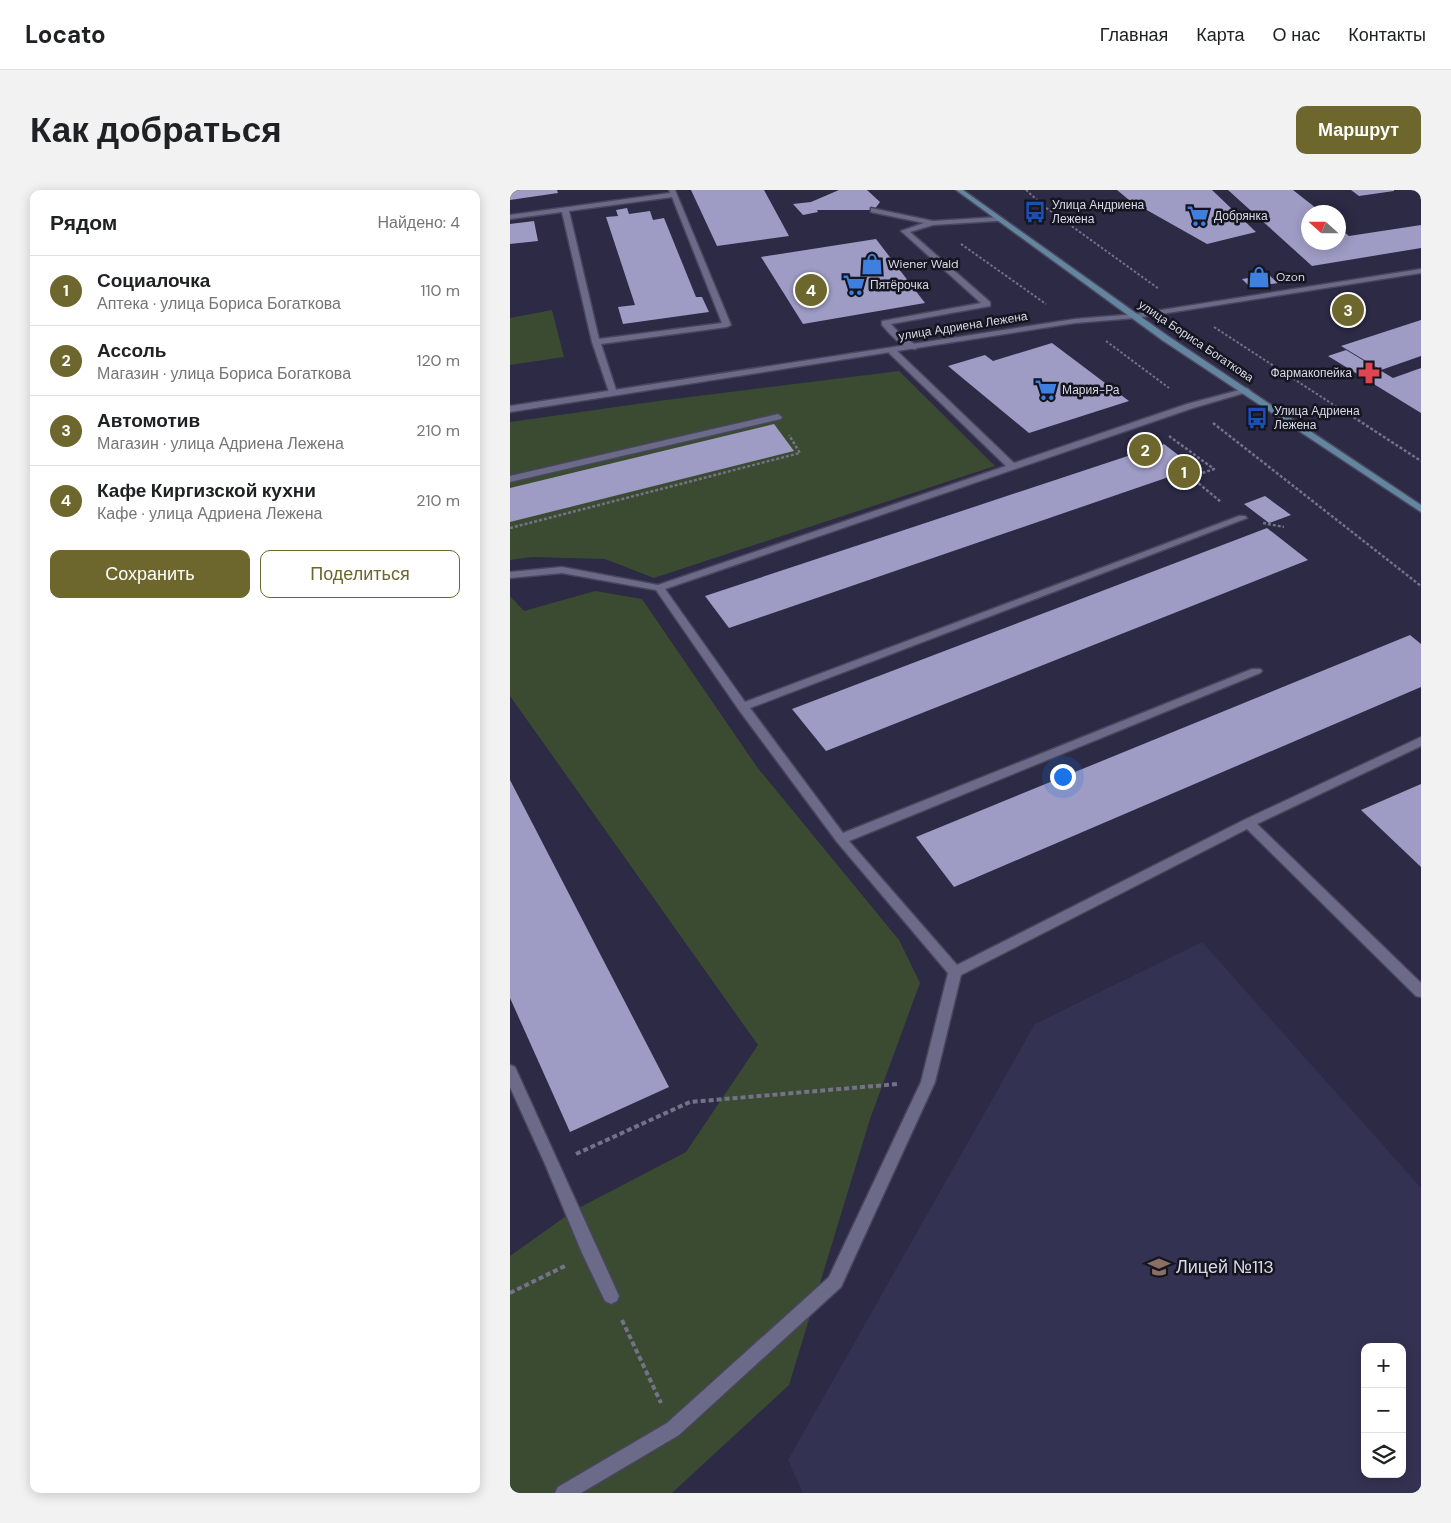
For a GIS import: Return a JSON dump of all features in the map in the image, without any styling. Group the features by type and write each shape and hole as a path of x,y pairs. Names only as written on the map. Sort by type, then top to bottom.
{"main road":[{"name":"улица Бориса Богаткова","path":"959,190 996,219 1165,338 1421,508"}],"street":[{"path":"510,217 673,192 727,325 596,342"},
{"path":"565,209 596,342 613,393"},
{"path":"874,210 933,223"},
{"path":"913,347 898,337 885,323 987,304 905,231 933,223 996,219"},
{"name":"улица Адриена Лежена","path":"510,409 1075,321 1136,316 1421,271"},
{"path":"892,351 1012,467"},
{"path":"510,575 562,570 659,588 1190,406 1246,391"},
{"path":"510,479 778,417"},
{"path":"743,706 1242,518"},
{"path":"659,588 841,839 955,972"},
{"path":"841,839 1256,671"},
{"path":"564,1493 673,1428 835,1282 928,1082 955,972 1248,824 1421,740"},
{"path":"1248,824 1421,992"},
{"path":"510,1071 553,1164 590,1253 611,1296"}],"path":[{"path":"1026,190 1045,207 1185,308 1421,461"},
{"path":"933,223 1023,290 1052,307"},
{"path":"1101,338 1125,354 1421,586"},
{"path":"510,528 800,453 778,417"},
{"path":"1149,421 1214,469 1191,477 1242,518 1284,527"},
{"path":"553,1164 690,1102 928,1082"},
{"path":"510,1293 590,1253"},
{"path":"611,1296 673,1428"}],"shaded area":[{"name":"Лицей №113","path":"1202,942 1421,1188 1421,1493 803,1493 788,1460 1035,1024"}],"green space":[{"path":"552,310 564,357 510,365 510,318"},
{"path":"899,371 995,466 654,578 605,559 532,557 510,560 510,422 658,401"},
{"path":"595,591 642,599 757,767 899,940 920,983 870,1119 789,1385 672,1493 510,1493 510,1256 573,1211 686,1152 758,1045 510,696 510,596 524,611"}],"building":[{"path":"510,190 557,190 558,193 510,200"},
{"path":"691,190 764,190 789,236 717,246"},
{"path":"839,190 867,190 880,202 874,210 817,210 818,212 803,215 793,204 811,202"},
{"name":"Добрянка","path":"1117,190 1212,190 1256,232 1207,244 1129,200"},
{"path":"1228,190 1293,190 1312,205 1301,205 1301,250 1346,250 1346,234 1349,236 1421,225 1421,248 1312,266"},
{"path":"1351,190 1394,190 1394,191 1359,196"},
{"path":"627,208 629,214 650,211 653,220 664,218 696,297 702,297 709,312 623,324 618,307 635,305 606,217 618,216 616,210"},
{"path":"534,221 538,241 510,244 510,224"},
{"path":"876,239 925,303 803,324 761,257"},
{"path":"1269,275 1278,283 1250,287 1242,279"},
{"path":"1421,320 1421,356 1381,370 1341,346"},
{"name":"Мария-Ра","path":"1052,343 1129,401 1029,433 948,366 985,355 993,361"},
{"path":"1346,350 1393,378 1421,368 1421,413 1328,356"},
{"path":"774,424 794,451 510,522 510,488"},
{"path":"1164,444 1195,468 729,628 705,596"},
{"path":"1265,496 1291,515 1269,523 1244,504"},
{"path":"1267,528 1308,560 826,751 792,709"},
{"path":"1410,635 1421,644 1421,687 954,887 916,837"},
{"path":"510,780 669,1087 570,1132 510,998"},
{"path":"1421,784 1421,867 1361,810"}],"place":[{"name":"Улица Андриена Лежена","path":"1035,212"},
{"name":"Добрянка","path":"1198,216"},
{"name":"Wiener Wald","path":"872,264"},
{"name":"Ozon","path":"1259,277"},
{"name":"Пятёрочка","path":"854,285"},
{"name":"Кафе Киргизской кухни","path":"811,290"},
{"name":"Автомотив","path":"1348,310"},
{"name":"Фармакопейка","path":"1369,373"},
{"name":"Мария-Ра","path":"1046,390"},
{"name":"Улица Адриена Лежена","path":"1257,418"},
{"name":"Ассоль","path":"1145,450"},
{"name":"Социалочка","path":"1184,472"},
{"name":"Лицей №113","path":"1159,1267"}]}
